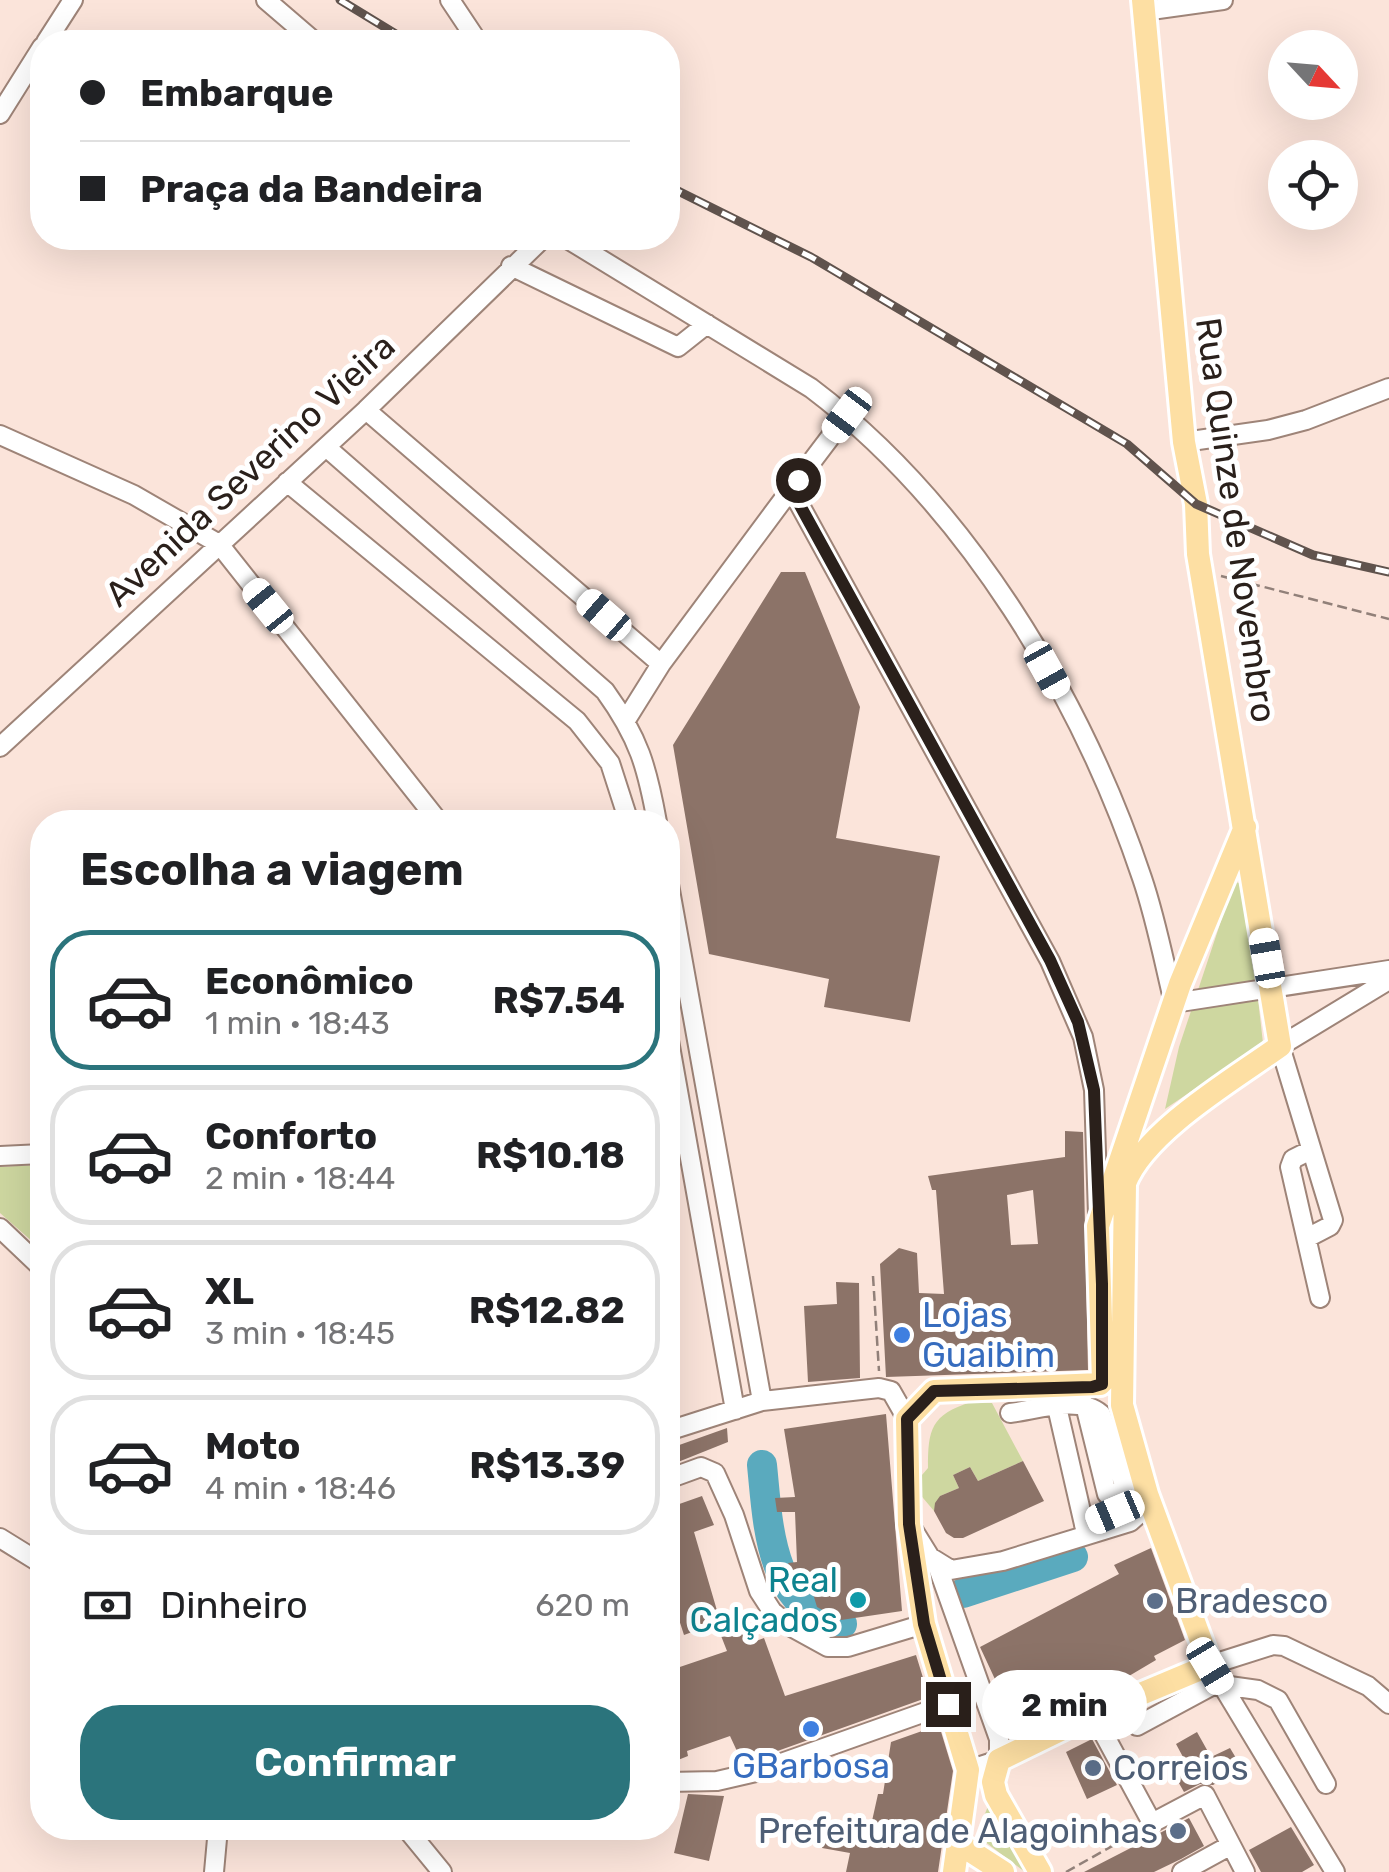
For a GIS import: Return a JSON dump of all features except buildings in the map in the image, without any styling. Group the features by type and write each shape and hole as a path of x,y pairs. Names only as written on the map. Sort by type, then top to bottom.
{"main road":[{"name":"Rua Quinze de Novembro","path":"1144,6 1184,442 1196,504 1201,571 1280,1046"},
{"path":"1100,1384 1103,1381 1098,1226 1119,1181 1174,1003 1245,827"},
{"path":"1040,1872 996,1795 994,1782 999,1760 1093,1714 1216,1675 1147,1494 1122,1404 1119,1181 1136,1159 1178,1122 1280,1046"},
{"path":"1153,1065 1154,1111 1164,1119 1178,1122"},
{"path":"954,1872 968,1770 924,1624 909,1524 907,1419 929,1394 943,1390 1100,1384 1122,1404"},
{"path":"958,1842 1002,1872"}],"street":[{"path":"54,30 73,0"},
{"path":"266,0 302,30"},
{"path":"450,0 469,30"},
{"path":"1144,6 1223,0"},
{"path":"0,114 30,67"},
{"name":"Avenida Severino Vieira","path":"0,747 366,410 530,250"},
{"path":"586,250 811,388 847,415 917,487 979,560 1030,640 1109,790 1143,880 1174,1003 1389,970"},
{"path":"512,266 678,348 707,324"},
{"path":"1184,442 1268,430 1306,420 1389,388"},
{"path":"366,410 660,664"},
{"path":"626,720 660,664 847,415"},
{"path":"0,435 134,495 220,544 430,810"},
{"path":"326,447 606,691 626,720 647,765 655,810"},
{"path":"287,482 577,721 610,763 625,810"},
{"path":"791,489 1050,960 1078,1022 1094,1090 1098,1226"},
{"path":"680,946 762,1401"},
{"path":"1307,1238 1334,1220 1280,1046 1389,980"},
{"path":"680,1102 735,1410"},
{"path":"1311,1150 1294,1159 1290,1167 1320,1298"},
{"path":"0,1156 30,1156"},
{"path":"0,1228 30,1257"},
{"path":"680,1422 762,1401 880,1388 891,1392 907,1419"},
{"path":"1010,1414 1085,1405 1107,1494 1119,1507 1086,1530"},
{"path":"1057,1406 1086,1530"},
{"path":"680,1475 701,1467 715,1473 734,1515 759,1591 772,1611 810,1639 828,1647 848,1647 924,1624"},
{"path":"936,1562 951,1570 1003,1561 1086,1530 1134,1520 1147,1494"},
{"path":"909,1524 936,1562 997,1729 999,1760 968,1770"},
{"path":"0,1538 30,1557"},
{"path":"1137,1726 1212,1686 1216,1675 1273,1645 1284,1646 1368,1686 1389,1704"},
{"path":"1216,1675 1278,1700 1326,1784"},
{"path":"1216,1675 1334,1872"},
{"path":"680,1782 717,1781 756,1772 948,1704"},
{"path":"1093,1714 1152,1824 1206,1795 1245,1872"},
{"path":"214,1872 217,1840"},
{"path":"416,1840 442,1872"},
{"path":"1182,1872 1231,1845"}],"path":[{"path":"1201,571 1389,619"},
{"path":"874,1276 880,1388"},
{"path":"1066,1872 1152,1824"}],"green space":[{"path":"1234,882 1245,884 1263,1043 1165,1109 1179,1047"},
{"path":"30,1165 30,1239 0,1213 0,1167"},
{"path":"971,1402 992,1403 1023,1461 978,1481 970,1467 953,1475 959,1488 940,1496 934,1511 918,1492 916,1482 928,1468 931,1433 947,1412"},
{"path":"989,1804 1032,1872 1025,1872 976,1835"}],"waterway":[{"path":"762,1465 771,1537 786,1582 800,1601 818,1615 842,1624"},
{"path":"963,1593 1073,1557"}],"railway":[{"path":"340,0 389,30"},
{"path":"680,192 811,257 1127,444 1196,504 1313,555 1389,572"}],"place":[{"name":"Lojas Guaibim","path":"902,1335"},
{"name":"Real Calçados","path":"858,1600"},
{"name":"Bradesco","path":"1155,1601"},
{"name":"GBarbosa","path":"811,1729"},
{"name":"Correios","path":"1093,1768"},
{"name":"Prefeitura de Alagoinhas","path":"1178,1831"}],"route":[{"path":"798,480 791,489 1050,960 1078,1022 1094,1090 1102,1384 934,1391 907,1419 909,1524 924,1624 948,1704"}]}
